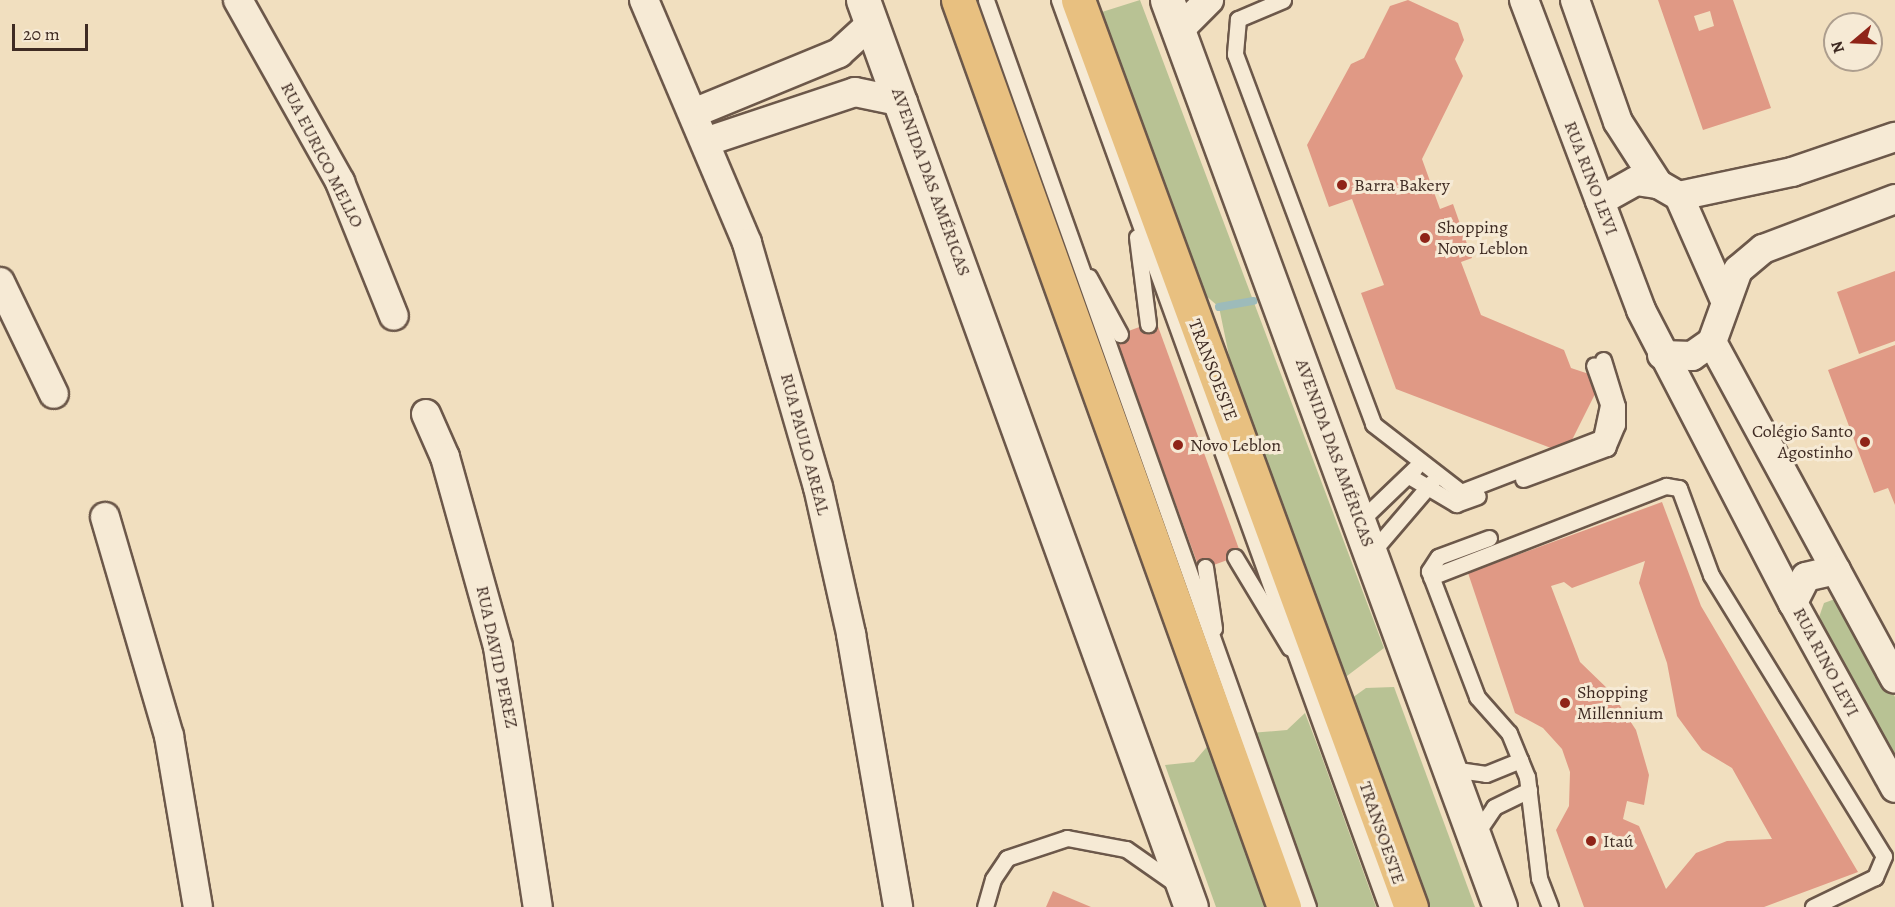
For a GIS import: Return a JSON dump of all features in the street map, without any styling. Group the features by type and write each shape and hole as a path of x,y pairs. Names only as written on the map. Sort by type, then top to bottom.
{"highway":[{"path":"958,0 1026,149 1284,907"},
{"path":"1078,0 1103,93 1411,907"}],"main road":[{"name":"AVENIDA DAS AMÉRICAS","path":"1167,0 1372,552 1500,907"},
{"name":"AVENIDA DAS AMÉRICAS","path":"868,11 903,102 1188,902"}],"street":[{"name":"RUA EURICO MELLO","path":"238,0 340,182 394,316"},
{"name":"RUA PAULO AREAL","path":"644,0 696,112 747,243 818,487 853,646 898,907"},
{"path":"1178,31 1209,0"},
{"name":"RUA RINO LEVI","path":"1524,0 1600,201 1662,355 1793,603 1895,788"},
{"path":"1575,0 1618,122 1668,190 1724,298"},
{"path":"696,112 839,53 868,11"},
{"path":"708,141 855,92 903,102"},
{"path":"1600,201 1636,182 1668,190 1792,172 1895,137"},
{"path":"1662,355 1692,356 1712,342 1724,298 1738,270 1763,249 1895,199"},
{"path":"0,282 54,394"},
{"path":"1712,342 1895,679"},
{"name":"RUA DAVID PEREZ","path":"426,414 454,487 498,648 532,844 538,907"},
{"path":"105,517 169,736 198,907"},
{"name":"RUA RINO LEVI","path":"1793,603 1806,577 1836,570"}],"lane":[{"path":"986,0 1026,149 1078,262 1308,907"},
{"name":"TRANSOESTE","path":"1059,0 1103,93 1136,219 1304,671 1387,907"},
{"path":"1283,0 1238,19 1235,54 1373,424 1461,492 1601,438 1608,404 1598,363 1617,406 1608,448 1456,504 1409,476"},
{"name":"TRANSOESTE","path":"1136,219 1148,324"},
{"path":"1078,262 1120,334"},
{"path":"1360,521 1409,476 1420,461"},
{"path":"1372,552 1438,475"},
{"path":"1431,577 1666,486 1678,488 1711,575 1884,856 1875,877 1813,907"},
{"path":"1489,538 1432,561 1431,577 1477,697 1509,733 1520,760 1529,790 1533,841 1550,907"},
{"name":"TRANSOESTE","path":"1235,557 1304,671"},
{"path":"1205,567 1216,649"},
{"path":"1451,770 1486,774 1520,760"},
{"path":"1474,837 1494,807 1529,790"},
{"path":"985,907 993,879 1007,858 1066,838 1126,849 1188,902"}],"green space":[{"path":"1087,0 1097,0 1102,12 1140,0 1384,648 1339,682 1234,380 1219,307 1197,288"},
{"path":"1835,599 1846,605 1895,697 1895,762 1818,620 1824,603"},
{"path":"1394,687 1475,907 1419,907 1345,703 1366,688"},
{"path":"1305,713 1376,907 1312,907 1250,733 1287,730"},
{"path":"1211,742 1270,907 1216,907 1165,765 1194,762"}],"building":[{"path":"1408,0 1458,23 1464,40 1455,59 1463,76 1422,159 1440,209 1453,204 1472,258 1461,262 1481,315 1564,350 1571,368 1589,374 1596,392 1571,442 1551,448 1396,389 1361,293 1384,285 1352,199 1329,207 1307,145 1351,64 1364,58 1390,6"},
{"path":"1658,0 1733,0 1771,108 1703,130","holes":["1710,11 1714,26 1699,31 1694,16"]},
{"path":"1895,271 1895,341 1859,354 1837,292"},
{"name":"Novo Leblon","path":"1156,321 1241,555 1200,570 1115,336"},
{"path":"1895,345 1895,505 1888,488 1874,493 1828,370"},
{"name":"Shopping Millennium","path":"1662,502 1701,606 1858,872 1764,907 1584,907 1556,830 1569,806 1570,772 1562,749 1543,728 1515,713 1468,573","holes":["1645,561 1639,583 1667,663 1677,716 1702,750 1732,768 1772,839 1727,841 1696,853 1666,889 1639,826 1623,819 1627,801 1644,805 1649,775 1636,730 1611,692 1580,662 1551,586 1564,582 1572,588"]},
{"path":"1053,891 1091,907 1046,907"}],"waterway":[{"path":"1219,307 1253,301"}],"place":[{"name":"Barra Bakery","path":"1342,185"},
{"name":"Shopping Novo Leblon","path":"1425,238"},
{"name":"Colégio Santo Agostinho","path":"1865,442"},
{"name":"Novo Leblon","path":"1178,445"},
{"name":"Shopping Millennium","path":"1565,703"},
{"name":"Itaú","path":"1591,841"}]}
